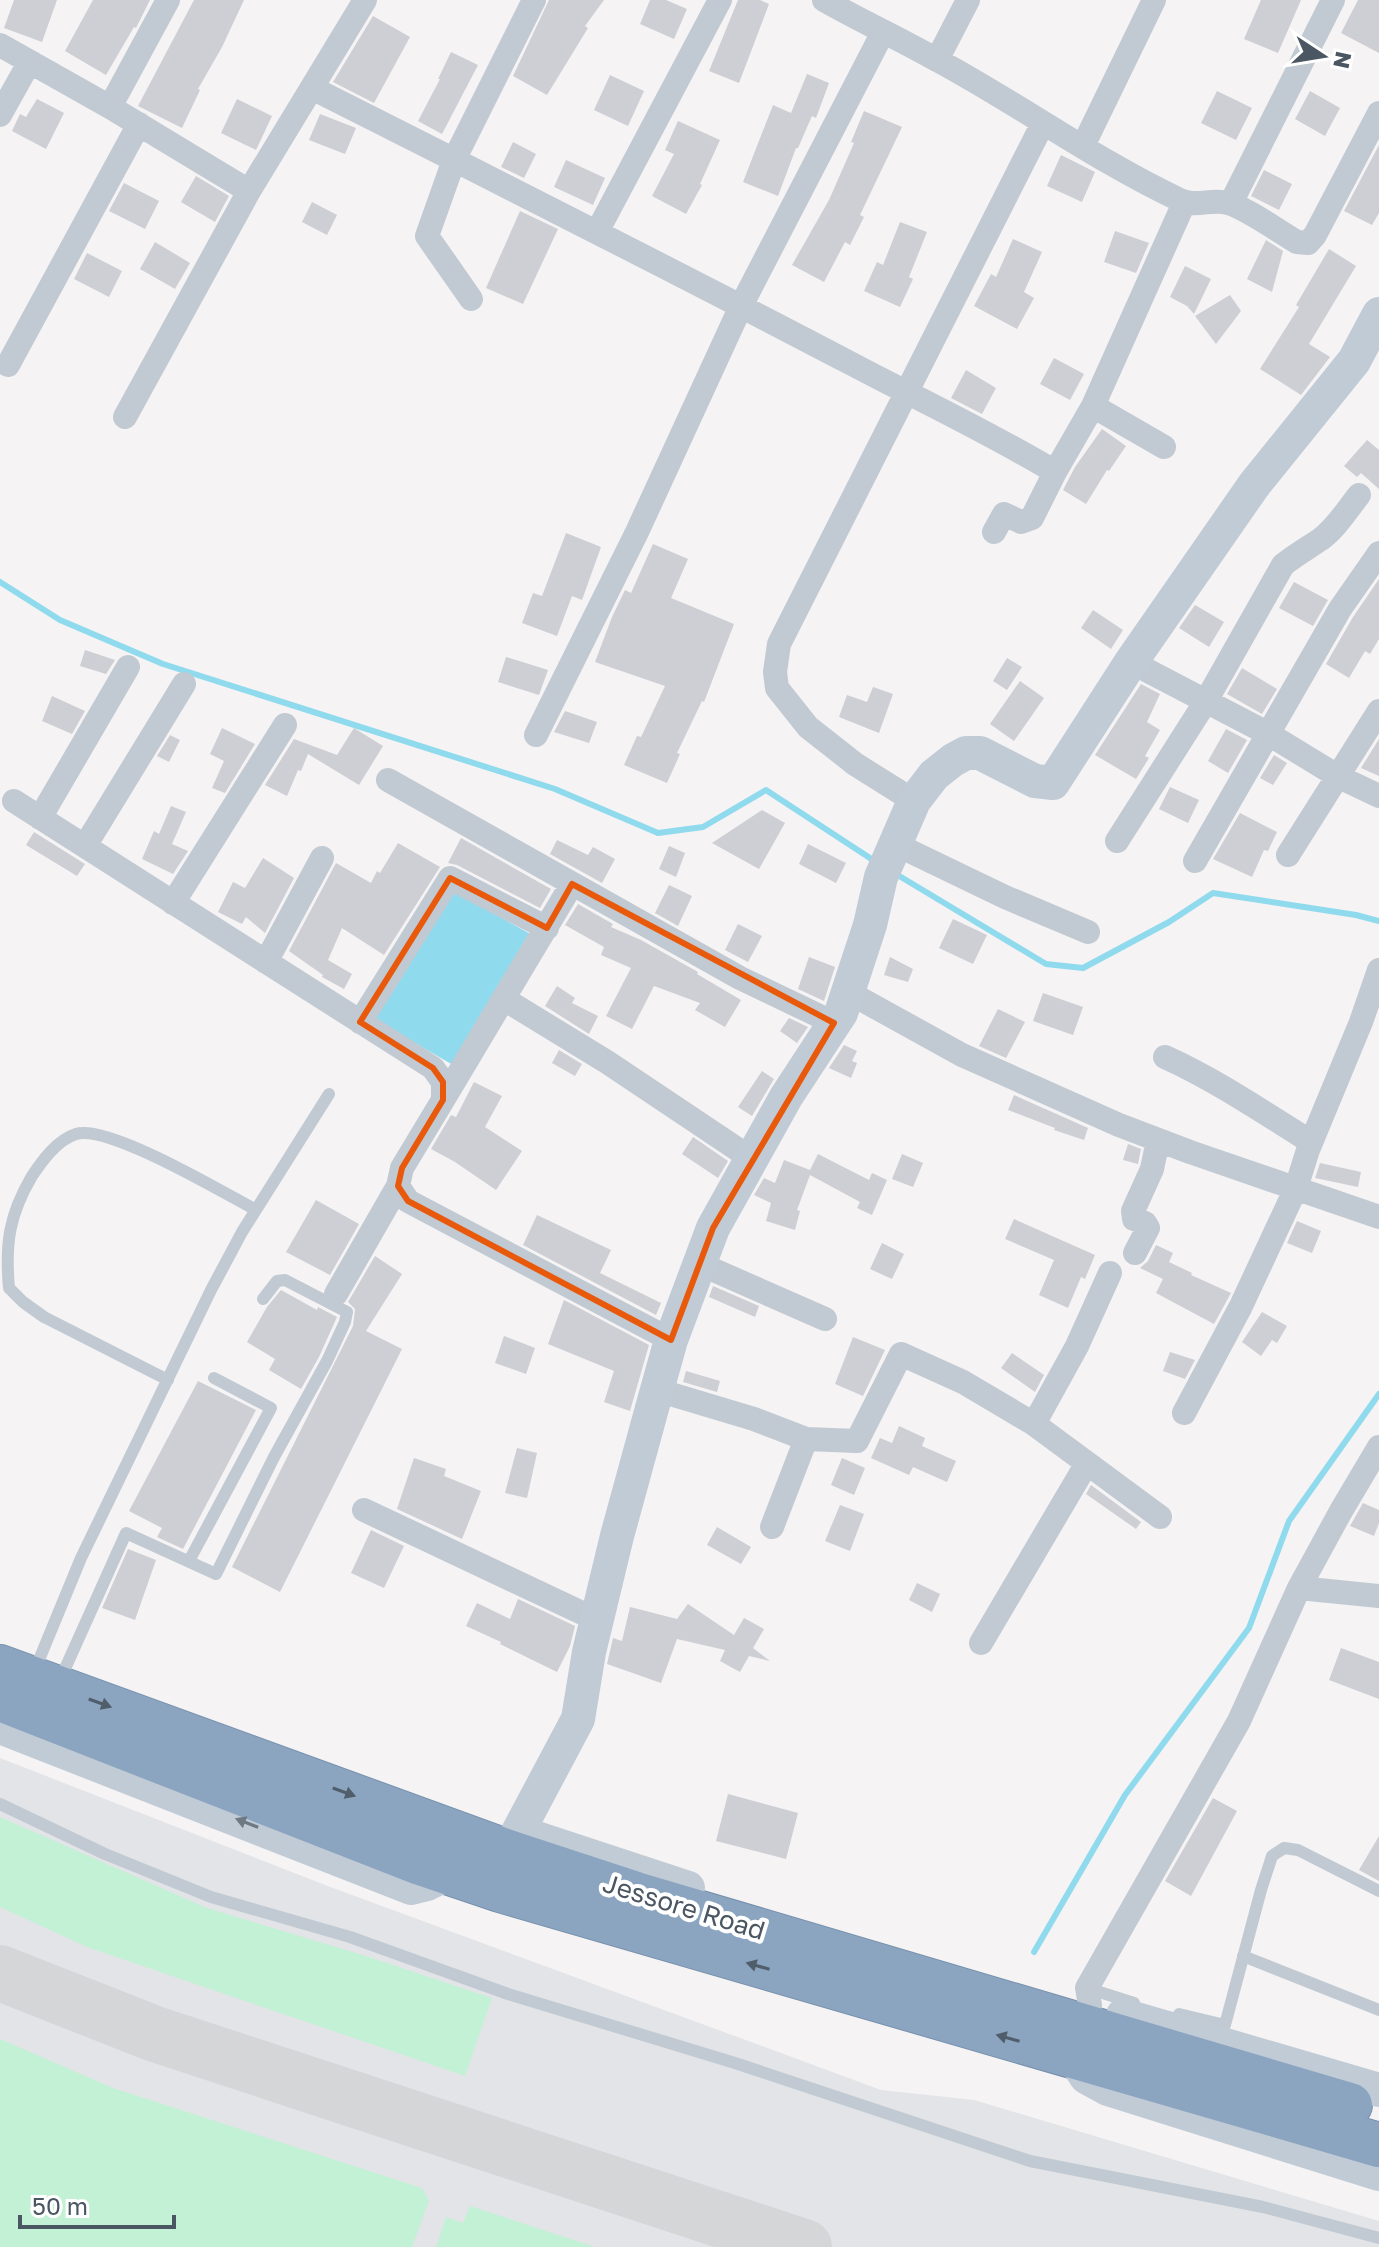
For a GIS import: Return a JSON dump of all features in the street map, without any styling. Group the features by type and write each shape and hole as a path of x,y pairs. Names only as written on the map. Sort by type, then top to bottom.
{"highway":[{"name":"Jessore Road","path":"22,1683 507,1857 1084,2019 1379,2113"},
{"path":"22,1683 449,1873 507,1857"},
{"path":"1084,2019 1379,2145"}],"street":[{"path":"110,107 168,0"},
{"path":"125,417 249,191 365,0"},
{"path":"471,299 427,236 454,160 534,0"},
{"path":"597,232 720,0"},
{"path":"824,0 937,60 1184,203 1231,203 1297,242 1308,243 1329,210 1379,113"},
{"path":"937,60 968,0"},
{"path":"1083,146 1154,0"},
{"path":"1231,203 1333,0"},
{"path":"536,735 637,532 741,306 883,32"},
{"path":"0,45 249,191"},
{"path":"0,115 29,63"},
{"path":"312,88 1008,443 1055,472"},
{"path":"914,801 855,764 808,727 777,688 775,672 779,644 1043,123"},
{"path":"8,365 139,124"},
{"path":"994,532 1004,514 1021,522 1032,518 1093,406 1184,203"},
{"path":"507,1857 578,1719 617,1536 657,1390 671,1340 713,1228 786,1097 841,1013 888,858 914,801 934,775 966,753 980,753 1035,781 1053,783 1131,662 1254,485 1354,361 1379,314"},
{"path":"1093,406 1164,447"},
{"path":"1117,841 1206,701 1283,565 1332,530 1359,495"},
{"path":"1195,861 1340,609 1379,553"},
{"path":"1131,662 1379,796"},
{"path":"40,818 128,667"},
{"path":"85,846 184,684"},
{"path":"1288,855 1379,711"},
{"path":"173,903 285,725"},
{"path":"388,780 740,978 834,1023"},
{"path":"14,801 433,1068 443,1082 443,1100"},
{"path":"266,962 322,858"},
{"path":"888,858 1005,897 1088,932"},
{"path":"360,1022 450,878 547,928"},
{"path":"336,1294 398,1186 402,1168 572,884"},
{"path":"1184,1413 1241,1306 1296,1188 1379,970"},
{"path":"848,992 962,1055 1119,1125 1379,1217"},
{"path":"504,999 607,1062 752,1159"},
{"path":"1165,1057 1228,1089 1311,1142"},
{"path":"1135,1253 1148,1228 1145,1223 1134,1219 1133,1211 1152,1169 1158,1140"},
{"path":"398,1186 408,1201 671,1340"},
{"path":"700,1264 825,1319"},
{"path":"1034,1424 1077,1346 1110,1273"},
{"path":"657,1390 754,1419 806,1439 857,1441 901,1354 963,1382 1034,1424 1160,1517"},
{"path":"772,1527 806,1439"},
{"path":"1379,1447 1299,1588 1239,1721 1084,2019 1086,2077 1108,2089 1379,2174"},
{"path":"981,1643 1087,1463"},
{"path":"364,1510 597,1620"},
{"path":"1299,1588 1379,1596"},
{"path":"0,1727 411,1888 449,1873"},
{"path":"1084,2019 1379,2090"}],"lane":[{"path":"22,1683 217,1278 329,1094"},
{"path":"168,1380 44,1317 9,1288 7,1236 15,1209 27,1185 41,1161 62,1143 77,1134 95,1133 147,1153 256,1210"},
{"path":"22,1683 126,1533 216,1574 333,1348 347,1312 285,1280 277,1281 263,1299"},
{"path":"214,1378 295,1420"},
{"path":"189,1561 271,1408"},
{"path":"0,1804 105,1854 211,1897 350,1937 508,1994 735,2063 1030,2161 1263,2207 1379,2238"},
{"path":"1167,2011 1225,2025 1272,1856 1284,1848 1298,1850 1379,1891"},
{"path":"1243,1956 1379,2010"},
{"path":"1084,2019 1152,2008"}],"highlighted area":[{"path":"450,878 547,928 572,884 834,1023 713,1228 671,1340 408,1201 398,1186 402,1168 443,1100 443,1082 433,1068 360,1022"}],"shaded area":[{"path":"0,1758 325,1885 881,2090 974,2100 1379,2221 1379,2247 0,2247"}],"green space":[{"path":"0,1817 207,1908 492,1998 465,2076 87,1947 0,1907"},
{"path":"0,2039 113,2088 422,2188 429,2201 412,2247 0,2247"},
{"path":"470,2206 595,2247 436,2247 446,2217 463,2223"}],"water":[{"path":"448,888 534,936 453,1065 370,1017"}],"building":[{"path":"14,0 57,0 42,42 4,28"},
{"path":"93,0 150,0 106,75 65,51"},
{"path":"194,0 244,0 198,89 182,128 138,106"},
{"path":"549,0 604,0 585,26 588,28 547,95 513,76"},
{"path":"650,0 666,0 687,9 674,39 640,24"},
{"path":"738,0 760,0 769,4 739,83 709,71"},
{"path":"1261,0 1301,0 1278,53 1244,39"},
{"path":"1358,0 1379,0 1379,53 1341,33"},
{"path":"373,16 410,37 374,103 333,82"},
{"path":"451,52 478,65 442,134 418,121"},
{"path":"807,74 829,83 816,118 812,116 796,148 778,196 743,182 773,105 791,113"},
{"path":"610,75 644,91 628,126 594,110"},
{"path":"1217,91 1252,108 1236,140 1201,123"},
{"path":"1310,91 1340,108 1325,136 1295,119"},
{"path":"37,99 64,113 46,149 12,131 20,114 26,117"},
{"path":"237,99 272,116 256,150 221,133"},
{"path":"864,111 902,127 860,215 864,217 850,245 845,242 824,282 792,265 829,200 854,143 851,142"},
{"path":"320,114 356,128 345,154 309,140"},
{"path":"678,121 720,140 702,185 686,214 652,196 674,154 665,150"},
{"path":"513,142 536,154 524,178 501,167"},
{"path":"1379,145 1379,213 1372,225 1344,211"},
{"path":"1061,155 1095,172 1082,202 1047,186"},
{"path":"566,160 605,178 593,205 554,187"},
{"path":"1264,170 1292,184 1279,210 1251,196"},
{"path":"196,176 229,196 215,222 181,202"},
{"path":"124,183 159,201 145,229 109,211"},
{"path":"312,202 337,215 327,235 302,222"},
{"path":"520,211 558,229 523,304 486,288"},
{"path":"900,222 927,232 909,277 913,279 900,307 864,291 877,262 883,265"},
{"path":"1115,231 1149,243 1136,273 1104,262"},
{"path":"1013,239 1042,252 1024,292 1034,298 1017,329 974,306 991,274 996,277"},
{"path":"1266,240 1283,251 1272,292 1247,279"},
{"path":"155,242 190,263 175,289 140,269"},
{"path":"1329,249 1356,266 1309,344 1330,357 1301,395 1260,369 1299,307 1296,305"},
{"path":"87,253 122,271 109,297 74,279"},
{"path":"1185,266 1211,279 1194,314 1187,306 1170,297"},
{"path":"1230,295 1241,311 1216,344 1195,316"},
{"path":"1054,358 1084,374 1070,400 1040,384"},
{"path":"966,370 996,388 982,414 951,398"},
{"path":"1102,429 1126,446 1086,504 1063,490"},
{"path":"1367,440 1379,450 1379,489 1361,473 1357,477 1344,466"},
{"path":"566,533 601,547 582,600 572,596 557,636 522,623 533,593 542,596"},
{"path":"653,544 688,559 671,598 734,624 704,702 677,753 680,754 667,783 624,765 665,686 595,662 625,590 631,593"},
{"path":"1379,579 1379,639 1370,654 1365,651 1349,678 1326,664"},
{"path":"1294,582 1328,600 1313,626 1279,608"},
{"path":"1195,605 1224,622 1209,647 1179,628"},
{"path":"1093,610 1123,630 1111,649 1081,628"},
{"path":"85,650 115,660 106,674 80,666"},
{"path":"506,657 548,670 539,695 498,682"},
{"path":"1007,658 1022,667 1007,690 993,681"},
{"path":"1242,668 1277,689 1262,714 1227,694"},
{"path":"1020,681 1044,698 1014,741 990,724"},
{"path":"1141,684 1160,694 1147,722 1160,730 1145,756 1149,758 1136,779 1095,755"},
{"path":"873,687 893,694 879,733 839,717 847,695 867,702"},
{"path":"52,696 85,711 72,734 42,721"},
{"path":"565,711 597,722 589,743 554,732"},
{"path":"222,728 255,744 225,793 212,788 224,761 210,754"},
{"path":"354,728 383,746 359,785 308,754 287,796 265,785 294,739 337,755"},
{"path":"1226,729 1247,740 1228,773 1208,761"},
{"path":"170,735 180,740 169,762 157,756"},
{"path":"1379,739 1379,776 1361,768"},
{"path":"1274,755 1287,763 1273,785 1260,778"},
{"path":"1170,787 1199,800 1188,823 1159,809"},
{"path":"171,806 186,812 172,844 188,851 173,874 142,859 154,831 159,834"},
{"path":"762,810 785,823 759,869 712,843"},
{"path":"1240,813 1277,832 1268,851 1264,850 1252,877 1213,859"},
{"path":"34,832 85,864 77,876 26,845"},
{"path":"461,838 551,889 540,908 448,863"},
{"path":"557,840 588,855 593,847 615,859 602,883 550,854"},
{"path":"398,843 440,867 384,955 342,928 328,960 352,974 344,989 322,977 289,951 336,863 371,883"},
{"path":"808,844 846,863 836,883 799,864"},
{"path":"669,846 685,853 676,877 659,869"},
{"path":"263,858 294,878 265,933 246,917 242,924 218,912 233,882 245,888"},
{"path":"669,885 692,896 678,926 655,913"},
{"path":"578,904 613,924 611,927 698,972 741,1000 725,1027 695,1010 700,1003 654,986 632,1029 606,1016 631,968 601,955 604,947 565,925"},
{"path":"953,919 987,935 973,964 939,948"},
{"path":"738,924 762,936 748,962 725,950"},
{"path":"809,957 835,967 824,1001 798,989"},
{"path":"890,957 913,969 908,982 884,975"},
{"path":"557,986 575,998 572,1003 598,1016 589,1034 545,1006"},
{"path":"1043,993 1083,1007 1073,1035 1033,1021"},
{"path":"998,1009 1025,1022 1006,1058 979,1046"},
{"path":"789,1018 808,1027 797,1043 780,1031"},
{"path":"844,1045 857,1051 852,1061 857,1063 851,1078 829,1068"},
{"path":"559,1050 582,1064 575,1076 552,1063"},
{"path":"762,1071 774,1079 752,1116 738,1107"},
{"path":"474,1082 502,1096 485,1127 522,1151 496,1190 431,1149 451,1115 456,1117"},
{"path":"1014,1095 1088,1128 1084,1140 1008,1110"},
{"path":"693,1137 728,1161 718,1178 682,1154"},
{"path":"1128,1144 1141,1149 1138,1164 1123,1160"},
{"path":"818,1154 869,1180 872,1173 887,1180 872,1215 857,1208 860,1202 810,1175 797,1210 800,1211 795,1230 766,1221 771,1203 754,1195 764,1178 775,1183 784,1160 810,1170"},
{"path":"902,1154 923,1163 913,1187 892,1179"},
{"path":"1320,1163 1361,1172 1358,1187 1315,1178"},
{"path":"316,1200 359,1224 330,1275 286,1252"},
{"path":"537,1215 611,1250 600,1273 661,1303 656,1315 523,1245"},
{"path":"1014,1219 1095,1255 1085,1279 1081,1277 1068,1308 1039,1295 1054,1260 1005,1239"},
{"path":"1297,1221 1321,1231 1312,1253 1287,1243"},
{"path":"882,1243 904,1254 892,1279 870,1269"},
{"path":"1156,1245 1173,1253 1169,1262 1231,1293 1214,1324 1156,1293 1163,1279 1140,1268 1148,1261"},
{"path":"375,1256 402,1274 366,1331 402,1349 280,1592 232,1567 353,1326 355,1309 348,1302"},
{"path":"713,1286 759,1306 755,1317 709,1297"},
{"path":"281,1290 337,1317 301,1389 269,1370 275,1359 247,1342 267,1307"},
{"path":"564,1300 649,1345 630,1411 604,1402 614,1371 548,1344"},
{"path":"1262,1312 1287,1326 1277,1343 1272,1340 1261,1356 1242,1342"},
{"path":"504,1336 535,1348 526,1374 495,1363"},
{"path":"853,1337 885,1350 863,1396 835,1384"},
{"path":"1170,1352 1195,1360 1185,1379 1163,1371"},
{"path":"1012,1353 1044,1375 1035,1392 1001,1368"},
{"path":"686,1371 720,1381 717,1392 683,1382"},
{"path":"198,1381 256,1410 183,1549 157,1537 162,1528 129,1511"},
{"path":"899,1426 925,1438 922,1446 956,1461 947,1482 913,1467 909,1475 871,1458 880,1438 892,1443"},
{"path":"517,1448 537,1453 527,1498 505,1493"},
{"path":"414,1458 446,1469 444,1476 481,1491 462,1539 397,1509"},
{"path":"842,1458 865,1468 854,1495 831,1485"},
{"path":"1091,1485 1141,1522 1136,1529 1086,1494"},
{"path":"1363,1503 1379,1510 1379,1523 1374,1536 1350,1526"},
{"path":"840,1505 864,1514 850,1551 825,1541"},
{"path":"717,1527 751,1547 741,1564 707,1545"},
{"path":"371,1530 404,1546 384,1588 351,1573"},
{"path":"128,1549 156,1560 135,1620 102,1608"},
{"path":"917,1583 940,1594 932,1612 909,1600"},
{"path":"518,1599 575,1626 570,1646 557,1672 466,1626 477,1603 510,1619"},
{"path":"688,1604 734,1635 744,1618 764,1629 753,1648 770,1661 749,1656 740,1672 720,1661 725,1650 677,1639 661,1683 607,1664 613,1638 622,1641 630,1607 677,1619"},
{"path":"1341,1648 1379,1662 1379,1699 1329,1680"},
{"path":"728,1794 798,1813 786,1859 716,1841"},
{"path":"1213,1798 1237,1811 1191,1896 1165,1881"},
{"path":"1379,1836 1379,1881 1359,1870"}],"waterway":[{"path":"0,582 60,620 163,664 555,789 658,833 703,827 766,790 876,862"},
{"path":"896,874 1046,964 1083,968 1169,922 1213,893 1379,921"},
{"path":"1034,1952 1125,1795 1249,1628 1289,1521 1379,1394"}],"taxiway":[{"path":"0,1973 155,2034 804,2247"}]}
